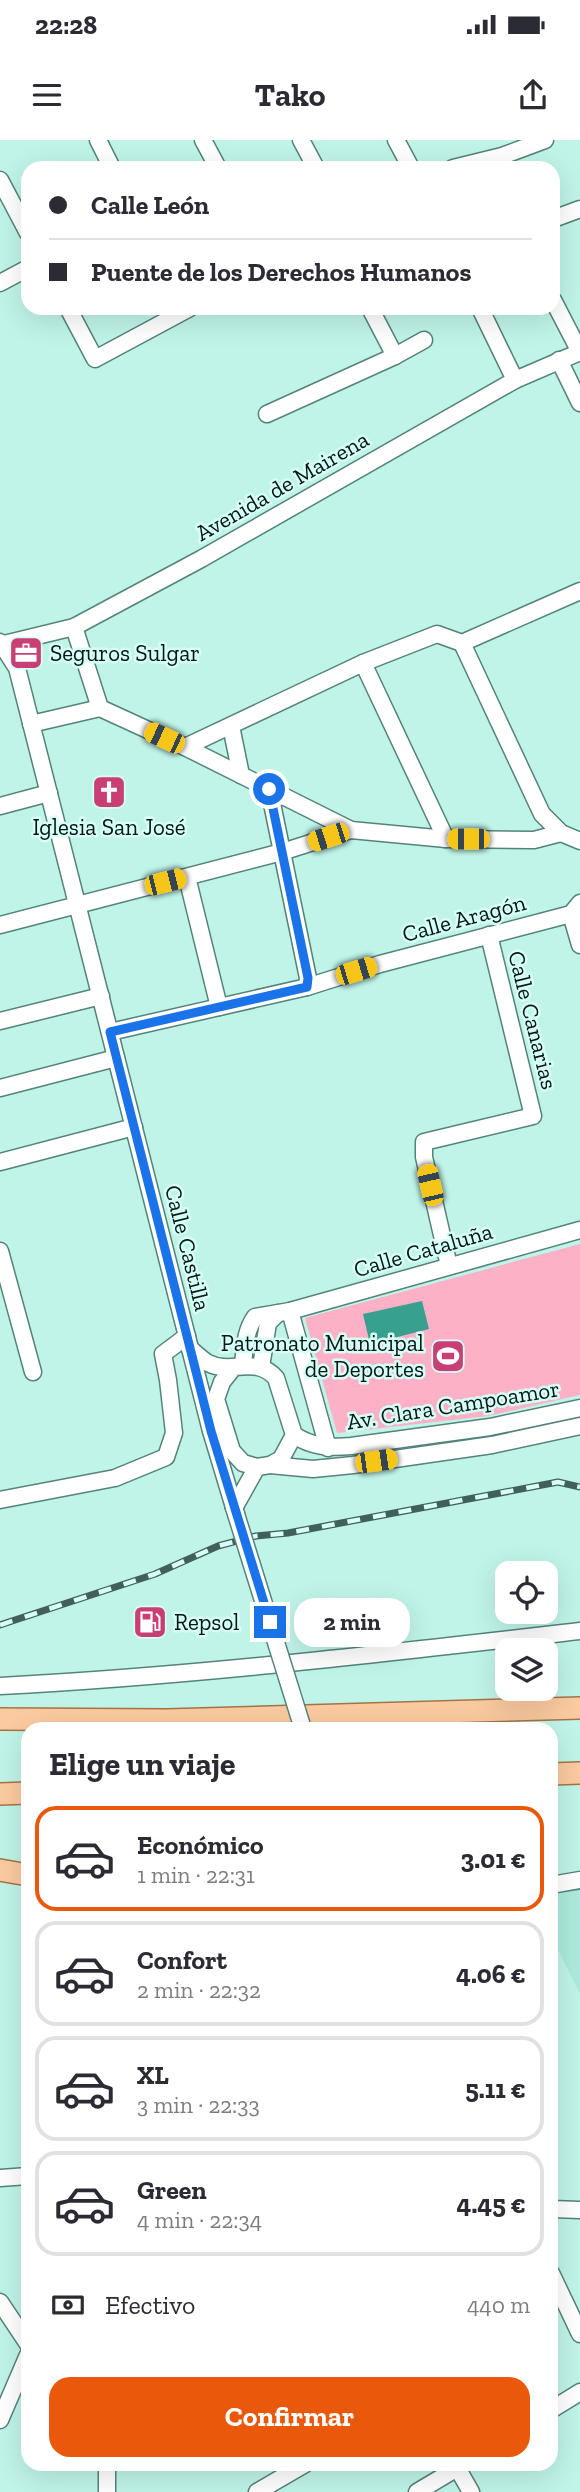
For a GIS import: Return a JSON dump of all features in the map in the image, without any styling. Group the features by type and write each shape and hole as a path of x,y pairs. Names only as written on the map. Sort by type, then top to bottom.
{"main road":[{"path":"0,1719 167,1720 580,1708"},
{"path":"558,1774 580,1773"},
{"path":"0,1794 21,1793"},
{"path":"0,1870 21,1874"}],"street":[{"path":"98,140 108,161"},
{"path":"203,140 214,161"},
{"path":"301,140 312,161"},
{"path":"396,140 407,161"},
{"path":"491,161 545,140"},
{"path":"2,190 21,221"},
{"path":"560,216 580,209"},
{"path":"0,283 21,272"},
{"path":"560,313 580,352"},
{"path":"72,315 94,359 176,315"},
{"path":"374,315 395,356"},
{"path":"483,315 515,380"},
{"path":"267,414 395,356 424,340"},
{"name":"Avenida de Mairena","path":"0,644 74,627 201,559 515,380 580,352"},
{"path":"559,360 580,403"},
{"path":"185,747 363,663 438,634 462,643 580,591"},
{"path":"74,627 100,708"},
{"path":"462,643 542,814 561,833 580,841"},
{"name":"Calle Castilla","path":"0,644 17,668 211,1431 235,1511"},
{"path":"363,663 446,839"},
{"path":"32,724 100,708 351,830 446,839 534,840 561,833"},
{"path":"230,726 240,775"},
{"path":"269,789 308,978 307,987"},
{"path":"0,806 49,793"},
{"path":"0,925 282,852 351,830"},
{"path":"187,877 219,1007"},
{"path":"576,908 580,946"},
{"name":"Calle Aragón","path":"110,1032 307,987 576,908"},
{"name":"Calle Canarias","path":"449,1266 424,1157 424,1142 533,1116 489,935"},
{"path":"0,1021 101,996"},
{"path":"0,1088 116,1058"},
{"path":"0,1161 134,1127"},
{"name":"Calle Cataluña","path":"239,1366 249,1325 255,1317 284,1312 580,1230"},
{"path":"0,1251 33,1372"},
{"path":"261,1367 268,1323 284,1312 328,1448"},
{"path":"0,1500 115,1478 166,1457 174,1433 163,1353 189,1343 210,1364 261,1367 270,1371 276,1378 294,1435 281,1459 263,1466 243,1463 230,1446 211,1431"},
{"path":"239,1366 222,1382 216,1399 230,1446 235,1511 301,1722"},
{"name":"Av. Clara Campoamor","path":"294,1435 304,1442 328,1448 490,1427 580,1408"},
{"name":"Av. Clara Campoamor","path":"263,1466 313,1469 353,1465 492,1445 580,1426"},
{"path":"235,1511 263,1466"},
{"path":"0,1686 164,1675 580,1631"},
{"path":"558,1884 580,1880"},
{"path":"0,2178 21,2176"},
{"path":"558,2209 580,2210"},
{"path":"558,2288 580,2334"},
{"path":"0,2302 21,2334"},
{"path":"0,2420 21,2371"},
{"path":"558,2406 580,2392"},
{"path":"107,2471 107,2492"},
{"path":"257,2492 293,2471"},
{"path":"417,2492 451,2471"},
{"path":"461,2471 471,2492"}],"shaded area":[{"name":"Patronato Municipal de Deportes","path":"580,1244 580,1395 488,1416 337,1433 305,1318"},
{"path":"422,1301 429,1329 370,1344 363,1314"},
{"path":"580,1876 580,1994 558,1950 558,1881"}],"railway":[{"path":"0,1625 155,1574 218,1546 256,1536 288,1533 558,1482 580,1487"}],"place":[{"name":"Seguros Sulgar","path":"26,653"},
{"name":"Iglesia San José","path":"109,792"},
{"name":"Patronato Municipal de Deportes","path":"448,1356"},
{"name":"Repsol","path":"150,1622"}],"route":[{"path":"269,789 308,978 307,987 110,1032 211,1431 270,1622"}]}
